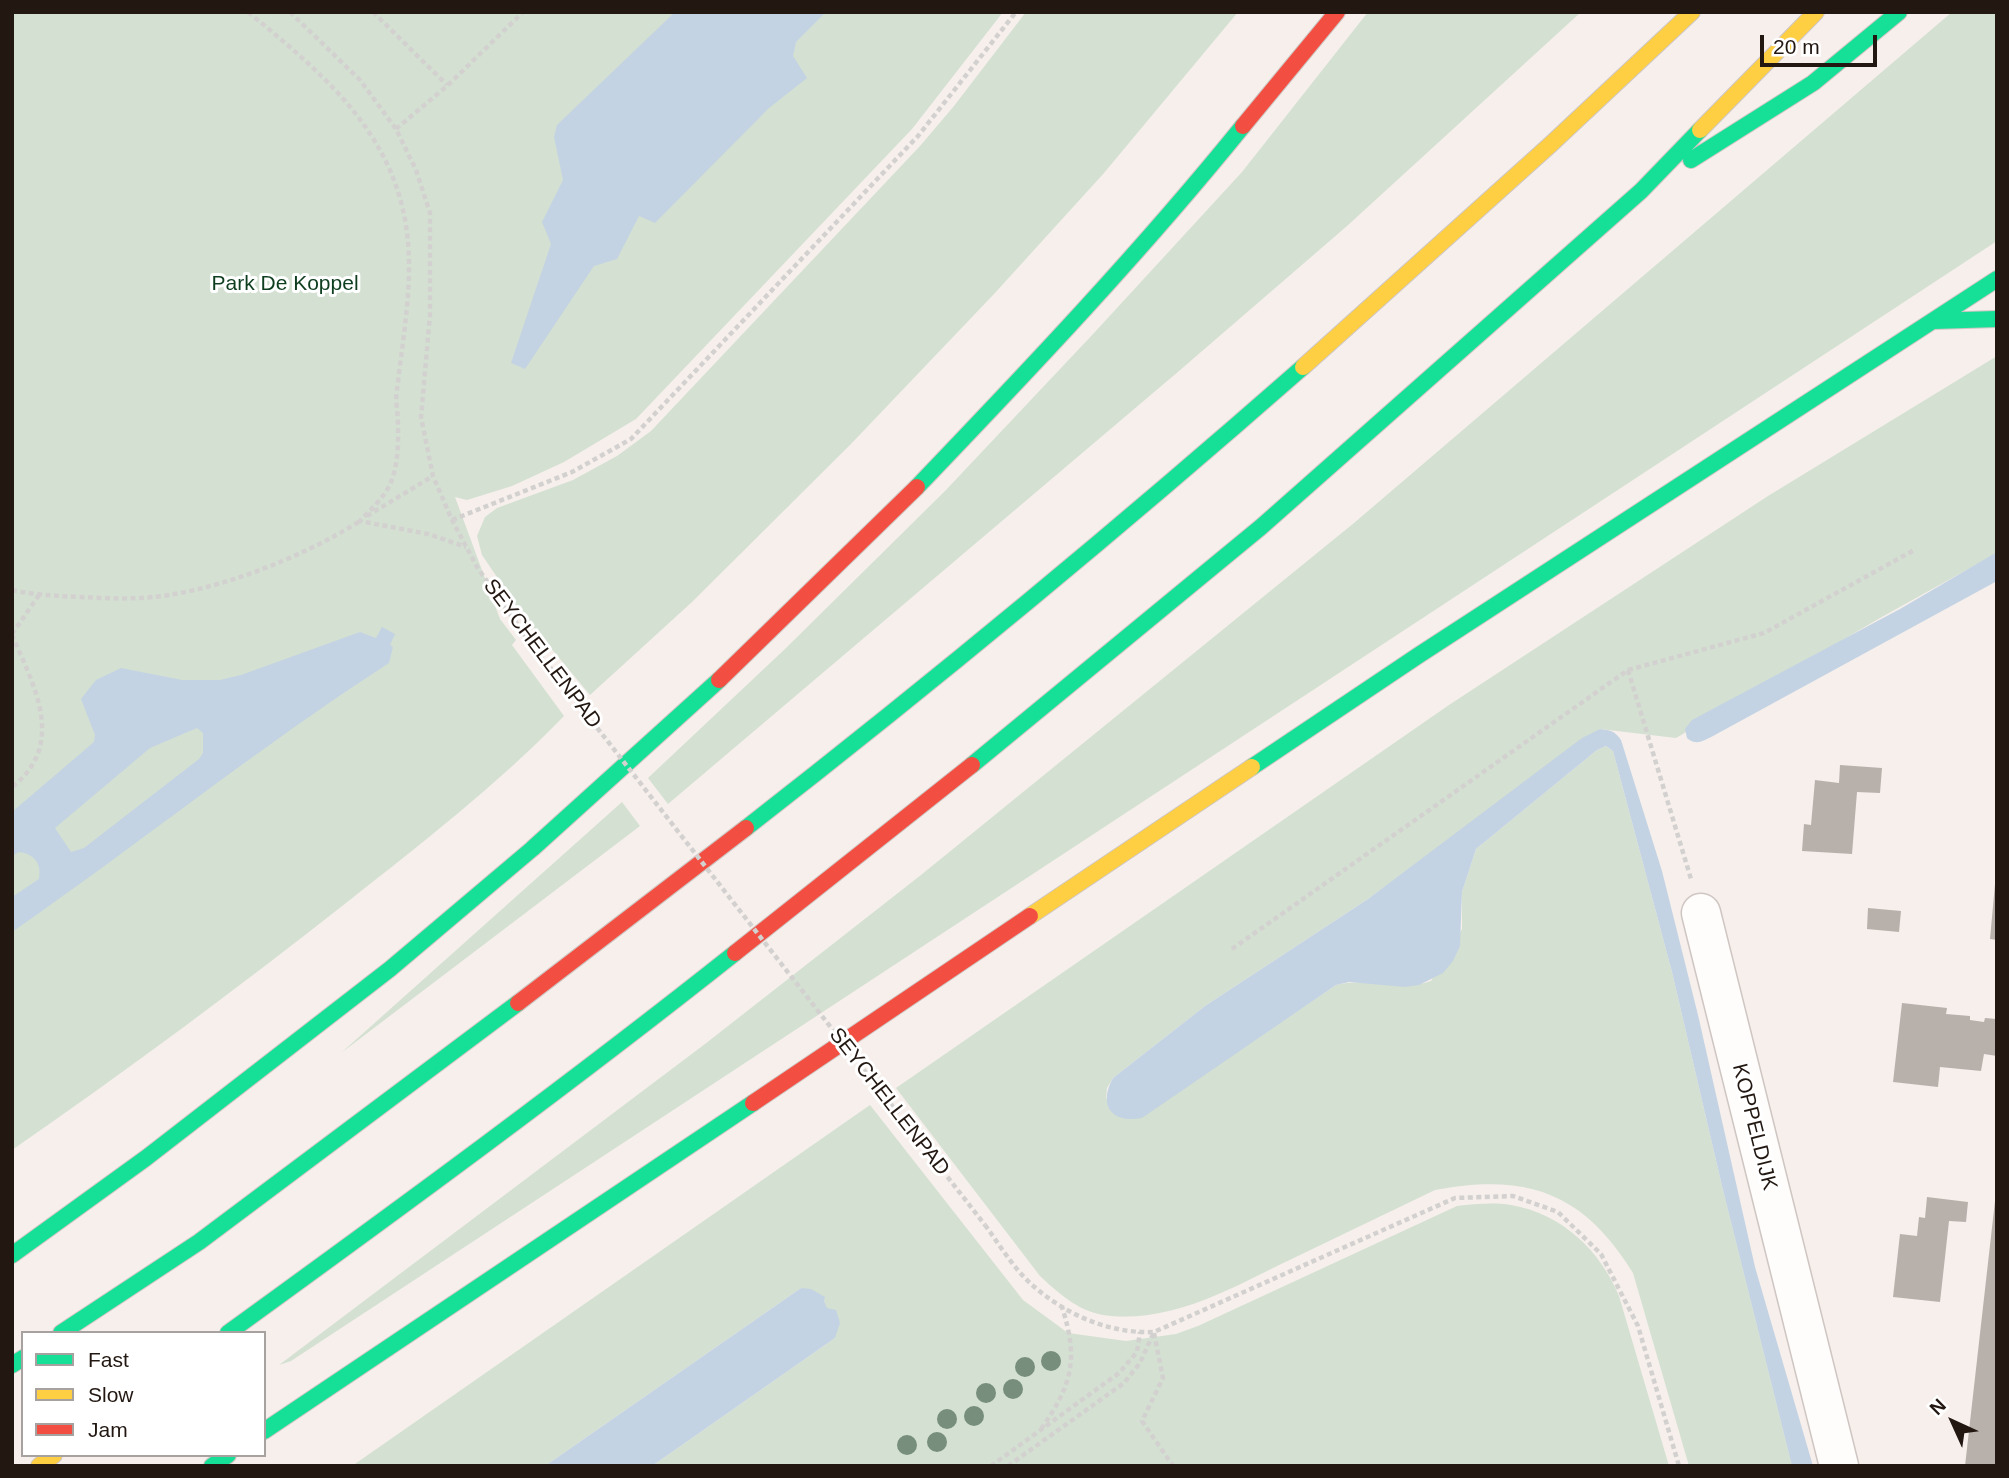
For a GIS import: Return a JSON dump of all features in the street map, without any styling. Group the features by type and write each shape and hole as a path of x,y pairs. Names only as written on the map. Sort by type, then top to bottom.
{"highway":[{"path":"12,1255 237,1088 404,958 543,840 654,740 854,552 952,450 1143,244 1336,12"},
{"path":"64,1331 186,1251 520,1002 660,896 917,693 1109,535 1298,372 1617,84 1692,12"},
{"path":"231,1331 430,1187 647,1023 977,761 1261,527 1641,191 1816,12"},
{"path":"1641,191 1813,83 1899,12"},
{"path":"266,1430 1419,655 1997,279"},
{"path":"1933,320 1997,319"}],"street":[{"name":"KOPPELDIJK","path":"1701,913 1839,1466"}],"path":[{"path":"248,12 300,54 344,98 363,122 379,146 396,183 407,231 409,272 396,400 399,419 394,473 390,485 360,521"},
{"name":"SEYCHELLENPAD","path":"290,12 360,80 397,129 416,170 430,214 430,315 421,417 433,476 466,547 524,635 1028,1281 1061,1307 1080,1317 1115,1328 1154,1332"},
{"path":"373,12 447,86"},
{"path":"397,129 447,86 523,12"},
{"path":"452,520 572,472 631,439 918,136 1016,12"},
{"path":"12,590 39,595 142,598 194,590 289,557 334,537 433,476"},
{"path":"360,521 428,534 466,547"},
{"path":"1231,949 1628,670 1764,633 1916,548"},
{"path":"12,787 33,766 42,746 42,720 36,693 12,635 39,595"},
{"path":"1628,670 1701,913"},
{"path":"1008,1466 1124,1383 1140,1363 1154,1332 1455,1198 1513,1196 1558,1212 1601,1254 1639,1326 1679,1466"},
{"path":"1038,1433 1057,1407 1069,1378 1072,1345 1061,1307"},
{"path":"991,1466 1119,1373 1137,1352 1140,1332"},
{"path":"1154,1332 1163,1378 1142,1421 1173,1466"}],"green space":[{"name":"Park De Koppel","path":"12,12 1003,12 912,129 636,419 564,462 512,486 467,500 455,497 500,619 516,640 512,645 564,716 486,790 346,903 181,1029 12,1150"},
{"path":"1026,12 1238,12 1104,173 994,294 850,445 692,602 590,695 520,611 482,555 477,536 485,517 497,508 573,480 617,456 651,431 920,146"},
{"path":"1368,12 1581,12 1347,226 668,804 648,778 785,649 945,491 1094,333 1242,172"},
{"path":"1952,12 1997,12 1997,241 291,1361 279,1365 705,1044 921,875 1354,523"},
{"path":"1997,356 1997,553 1880,618 1676,738 1600,729 1368,899 1205,1006 1113,1078 1107,1088 1106,1099 1237,1052 1336,985 1408,985 1431,981 1462,929 1462,892 1476,849 1597,750 1606,746 1613,751 1672,972 1792,1466 1689,1466 1633,1273 1614,1245 1594,1223 1573,1207 1550,1195 1525,1187 1468,1185 1435,1190 1205,1300 1155,1314 1129,1316 1094,1313 1068,1300 1040,1276 896,1088 1449,705 1768,496"},
{"path":"622,802 640,826 341,1053"},
{"path":"870,1105 1023,1300 1068,1333 1126,1341 1176,1334 1457,1206 1504,1204 1547,1217 1563,1226 1590,1249 1611,1279 1619,1296 1669,1466 652,1466 835,1338 824,1301 801,1288 545,1466 352,1466"}],"water":[{"path":"675,12 826,12 796,42 793,56 807,78 769,108 655,223 639,216 617,259 594,266 525,369 511,363 551,244 542,222 563,180 554,137 557,125"},
{"path":"1997,552 1997,581 1709,738 1697,742 1687,738 1685,729 1692,720 1900,609"},
{"path":"382,627 395,634 390,645 393,647 389,663 293,728 12,932 12,897 39,879 40,873 33,857 19,852 12,856 12,812 94,742 95,735 81,699 96,680 121,668 182,680 220,680 360,632 376,638","holes":["197,728 203,733 203,753 199,759 84,848 71,852 55,828 150,748"]},
{"path":"1600,729 1612,731 1621,740 1662,871 1698,1015 1755,1267 1813,1466 1792,1466 1672,972 1613,751 1606,746 1597,750 1476,849 1462,892 1460,946 1443,973 1419,985 1405,987 1349,982 1336,985 1142,1118 1122,1118 1115,1115 1107,1104 1113,1078 1205,1006 1368,899 1582,738"},
{"path":"801,1288 811,1289 825,1297 827,1308 836,1310 840,1323 835,1338 652,1466 545,1466"}],"building":[{"path":"1840,765 1882,768 1880,793 1857,792 1852,854 1802,851 1804,824 1811,825 1815,780 1839,783"},
{"path":"1997,884 1997,940 1990,939"},
{"path":"1868,908 1901,911 1899,932 1867,929"},
{"path":"1902,1003 1947,1008 1946,1014 1970,1016 1970,1020 1984,1022 1985,1018 1997,1019 1997,1056 1984,1054 1981,1071 1940,1067 1938,1087 1893,1082"},
{"path":"1927,1197 1968,1202 1966,1222 1949,1221 1940,1302 1893,1297 1900,1234 1917,1236 1919,1217 1925,1218"},
{"path":"1995,1201 1997,1466 1965,1466"}],"traffic: fast":[{"path":"1691,160 1813,83 1899,12"},
{"path":"917,487 1125,265 1243,126"},
{"path":"972,765 1261,527 1641,191 1700,130"},
{"path":"1252,767 1419,655 1997,279"},
{"path":"1933,321 1997,319"},
{"path":"746,828 1028,602 1303,367"},
{"path":"12,1255 146,1158 390,969 532,849 719,680"},
{"path":"231,1331 547,1098 735,953"},
{"path":"64,1331 199,1242 518,1003"},
{"path":"266,1430 753,1103"},
{"path":"12,1365 21,1359"},
{"path":"212,1466 225,1457"}],"traffic: slow":[{"path":"1303,367 1550,145 1692,12"},
{"path":"1700,130 1816,12"},
{"path":"1030,916 1252,767"},
{"path":"39,1466 51,1457"}],"traffic: jam":[{"path":"1243,126 1337,12"},
{"path":"719,680 917,487"},
{"path":"735,953 972,765"},
{"path":"518,1003 746,828"},
{"path":"753,1103 1030,916"}]}
